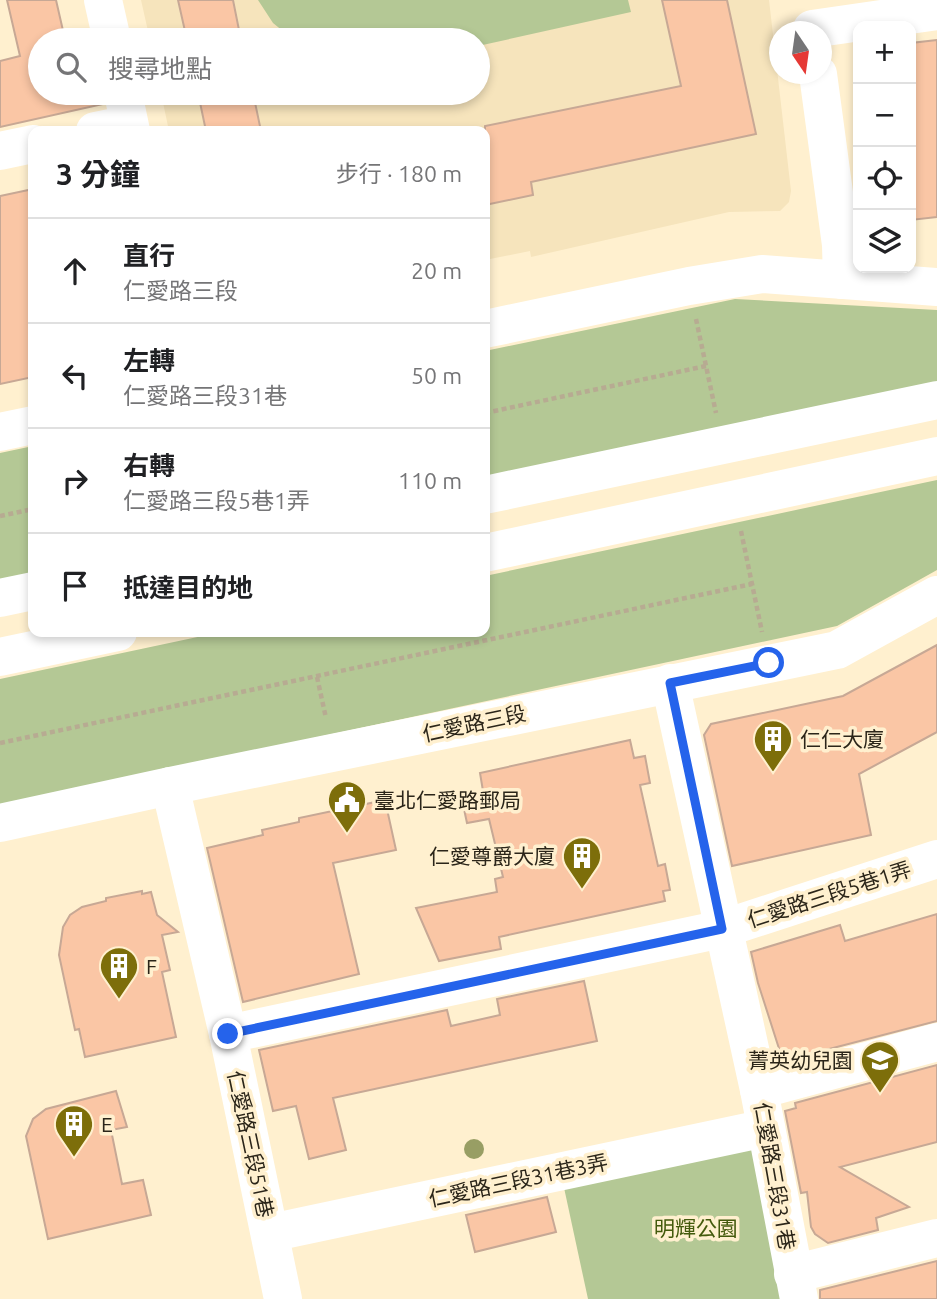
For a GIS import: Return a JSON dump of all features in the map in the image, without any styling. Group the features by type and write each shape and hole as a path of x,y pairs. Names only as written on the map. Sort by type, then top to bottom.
{"main road":[{"path":"103,0 109,28"},
{"path":"810,20 937,11"},
{"path":"819,84 841,245 842,280"},
{"path":"0,151 28,145"},
{"path":"490,328 689,286 762,274 937,287"},
{"path":"490,480 937,385"},
{"path":"490,494 937,400"},
{"path":"0,432 28,426"},
{"path":"490,552 937,456"},
{"path":"0,583 28,577"},
{"path":"0,598 28,592"},
{"name":"仁愛路三段","path":"0,823 837,650 937,595"},
{"path":"0,657 94,637"},
{"name":"仁愛路三段31巷","path":"670,683 759,1090 796,1286"},
{"name":"仁愛路三段51巷","path":"170,786 228,1034 283,1299"},
{"name":"仁愛路三段5巷1弄","path":"228,1034 722,929 937,859"},
{"path":"759,1090 937,1042"},
{"name":"仁愛路三段31巷3弄","path":"270,1233 766,1128"},
{"path":"796,1286 937,1238"}],"path":[{"path":"490,412 706,366"},
{"path":"0,516 28,510"},
{"path":"0,744 752,584"}],"shaded area":[{"path":"141,0 769,0 771,21 769,21 769,84 779,84 791,191 789,202 780,211 729,212 531,257 530,251 490,259 490,126 168,126 164,105 490,105 490,28 147,28"}],"green space":[{"path":"258,0 628,0 631,12 490,43 490,28 279,28"},
{"path":"735,299 937,310 937,383 490,477 490,350"},
{"path":"28,447 28,575 0,581 0,453"},
{"path":"937,480 937,570 837,626 0,805 0,679 197,637 490,637 490,575"},
{"name":"明輝公園","path":"751,1143 788,1299 588,1299 563,1183"}],"building":[{"path":"7,0 56,0 62,28 28,28 28,105 99,105 0,127 0,61 20,56"},
{"path":"178,0 233,0 239,28 184,28"},
{"path":"662,0 727,0 756,134 531,182 533,195 490,204 490,126 485,126 681,86"},
{"path":"937,40 937,217 916,219 916,84 916,42"},
{"path":"201,105 256,105 260,126 205,126"},
{"path":"28,190 28,378 0,384 0,196"},
{"name":"仁仁大廈","path":"937,645 937,732 859,774 871,835 732,866 704,735 711,724 843,696"},
{"path":"630,740 634,758 645,756 650,783 640,785 658,866 665,864 670,890 663,891 665,901 499,937 501,949 439,961 416,908 497,892 495,879 503,877 489,819 467,823 461,795 483,791 480,773"},
{"path":"385,800 396,850 333,863 359,974 243,1002 207,848 263,835 262,830 299,822 299,818"},
{"name":"F","path":"142,891 142,894 151,892 157,915 178,932 162,935 170,970 162,972 176,1037 85,1057 79,1029 75,1030 59,955 63,927 70,915 82,907 106,901 106,898"},
{"path":"937,914 937,1021 783,1061 751,952 840,925 845,941"},
{"path":"584,981 597,1041 333,1098 346,1150 309,1159 296,1106 273,1111 259,1050 447,1010 451,1026 500,1015 497,999"},
{"path":"937,1065 937,1142 840,1167 909,1207 876,1218 878,1230 828,1243 815,1234 811,1227 807,1192 801,1193 785,1111 796,1108 795,1103"},
{"name":"E","path":"116,1091 127,1127 111,1130 122,1184 143,1180 151,1215 48,1239 26,1136 33,1119 46,1109"},
{"path":"547,1197 556,1232 475,1252 466,1215"},
{"path":"937,1261 937,1299 820,1299 820,1290"}],"place":[{"name":"仁仁大廈","path":"773,773"},
{"name":"臺北仁愛路郵局","path":"347,834"},
{"name":"仁愛尊爵大廈","path":"582,890"},
{"name":"F","path":"119,1000"},
{"name":"菁英幼兒園","path":"880,1094"},
{"name":"E","path":"74,1158"}],"route":[{"path":"228,1034 722,929 670,683 769,663"}]}
